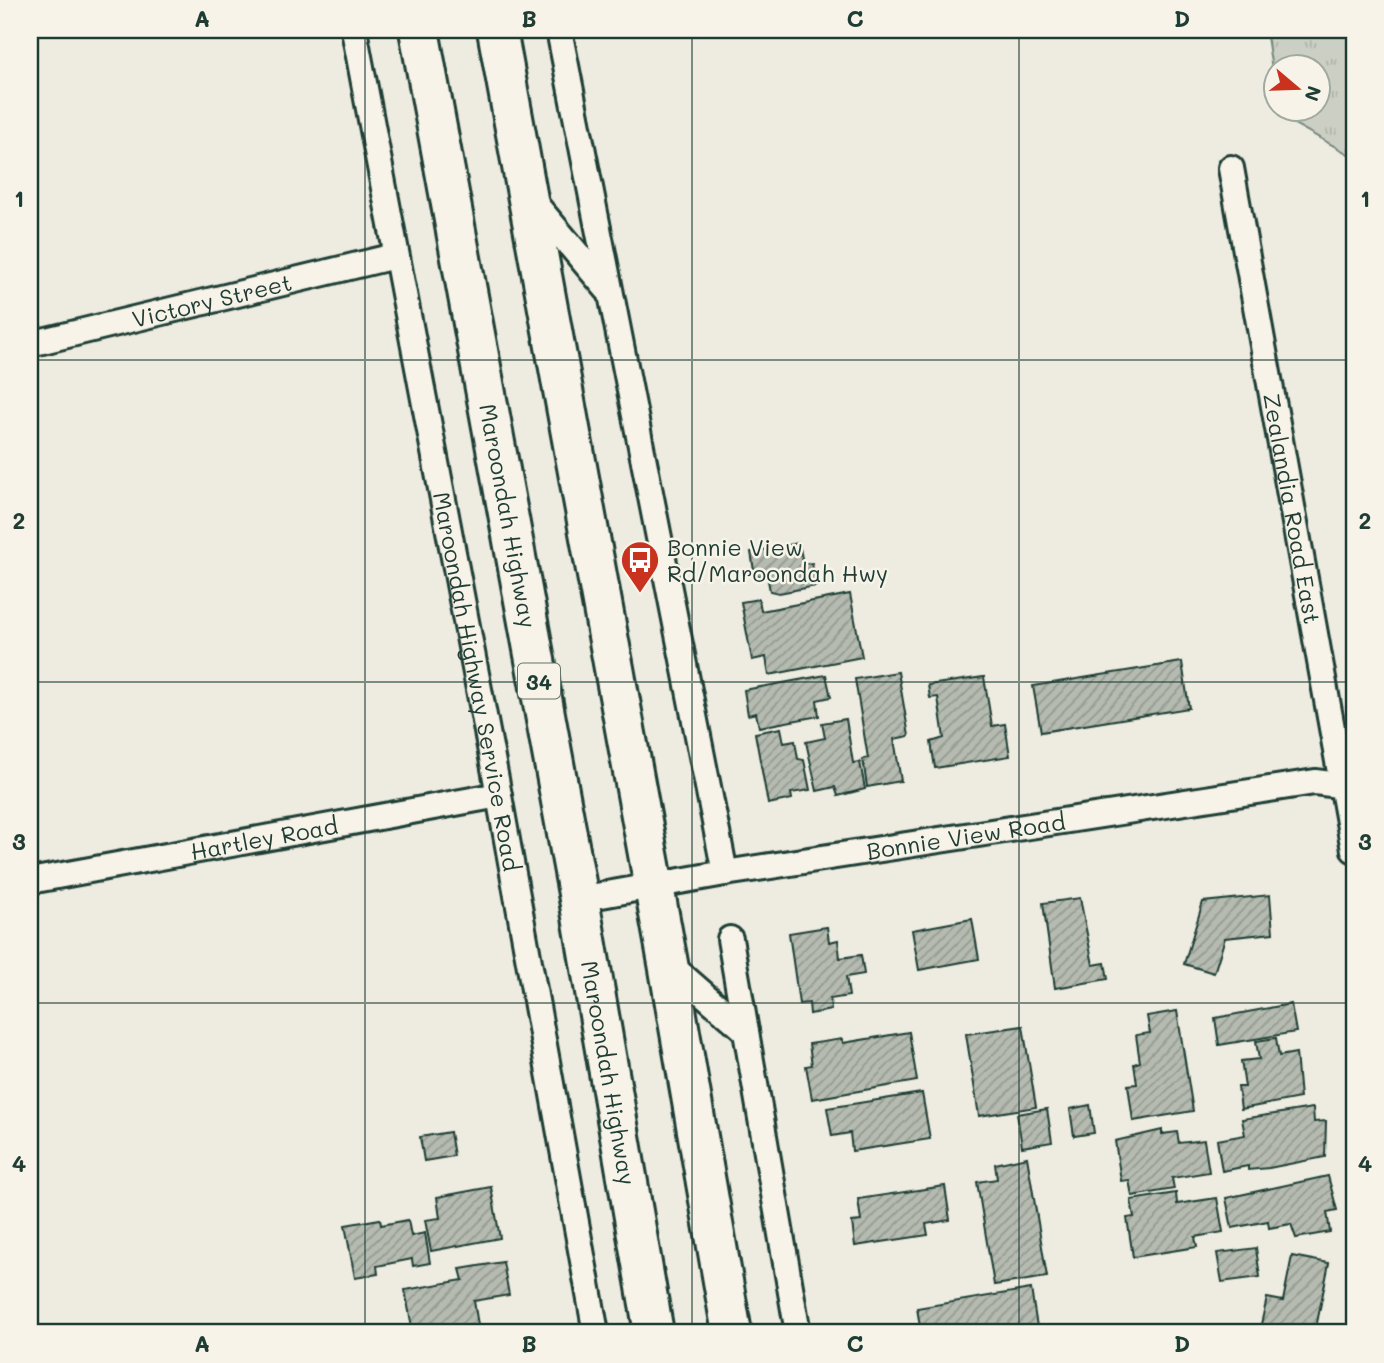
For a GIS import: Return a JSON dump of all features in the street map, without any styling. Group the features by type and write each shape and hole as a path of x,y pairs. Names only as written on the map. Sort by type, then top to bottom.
{"highway":[{"name":"Maroondah Highway","path":"419,30 579,899 653,1333"},
{"path":"498,30 668,963 732,1333"}],"street":[{"name":"Maroondah Highway Service Road","path":"355,30 395,256 499,795 596,1333"},
{"path":"559,30 725,873"},
{"name":"Zealandia Road East","path":"1231,167 1349,785 1354,849"},
{"path":"529,195 609,291"},
{"name":"Victory Street","path":"30,344 395,256"},
{"name":"Bonnie View Road","path":"579,899 725,873 1315,782 1349,785"},
{"name":"Hartley Road","path":"30,881 499,795"},
{"path":"730,939 798,1333"},
{"path":"668,963 746,1031"}],"green space":[{"path":"1266,30 1354,30 1354,157 1291,122 1332,122 1332,52 1269,52"}],"building":[{"path":"799,543 803,564 812,563 816,586 779,593 770,591 767,575 755,577 751,552"},
{"path":"850,594 862,657 769,675 766,657 752,660 741,602 759,599 761,611"},
{"path":"1182,662 1189,708 1041,732 1033,686"},
{"path":"898,672 909,736 894,739 901,781 867,787 863,759 868,758 855,679"},
{"path":"826,675 831,697 817,700 819,716 759,727 756,713 748,715 744,690"},
{"path":"984,677 992,726 1005,724 1010,756 935,768 931,742 944,738 938,697 930,698 928,685"},
{"path":"846,719 853,763 860,762 865,789 838,796 835,787 817,791 806,742 825,738 822,723"},
{"path":"781,728 784,743 795,741 798,759 804,760 810,790 791,793 792,799 768,804 755,733"},
{"path":"1270,895 1273,933 1225,938 1214,973 1184,964 1203,902"},
{"path":"1080,898 1093,965 1105,963 1108,979 1055,988 1043,903"},
{"path":"972,919 979,959 919,970 912,930"},
{"path":"827,927 829,942 838,940 840,958 861,955 864,974 846,977 849,996 830,999 831,1010 810,1014 809,1003 799,1004 789,933"},
{"path":"1291,1004 1296,1032 1219,1045 1215,1018"},
{"path":"1177,1011 1193,1111 1133,1121 1128,1085 1137,1084 1134,1064 1140,1062 1136,1035 1150,1033 1147,1016"},
{"path":"1023,1026 1036,1107 979,1116 966,1034"},
{"path":"909,1032 917,1081 812,1099 806,1066 812,1065 809,1044 842,1039 843,1043"},
{"path":"1276,1038 1279,1056 1296,1053 1300,1098 1241,1109 1238,1087 1245,1087 1241,1061 1259,1059 1256,1041"},
{"path":"922,1093 930,1139 852,1151 850,1133 832,1136 827,1108"},
{"path":"1090,1105 1094,1133 1074,1136 1070,1109"},
{"path":"1313,1108 1314,1122 1326,1121 1325,1157 1269,1168 1248,1170 1248,1166 1222,1171 1217,1140 1245,1135 1242,1119"},
{"path":"1047,1109 1052,1142 1022,1147 1017,1114"},
{"path":"1162,1130 1162,1134 1177,1132 1179,1143 1204,1140 1209,1172 1172,1178 1174,1189 1132,1196 1129,1180 1121,1181 1115,1141"},
{"path":"450,1132 454,1156 424,1161 420,1137"},
{"path":"1027,1157 1047,1277 994,1285 977,1182 997,1179 995,1164"},
{"path":"1328,1176 1337,1210 1327,1212 1330,1232 1296,1238 1291,1224 1269,1228 1268,1221 1232,1228 1226,1198"},
{"path":"945,1186 950,1220 926,1224 928,1235 855,1246 852,1222 861,1221 858,1199"},
{"path":"491,1187 500,1238 431,1251 425,1220 440,1218 437,1197"},
{"path":"1176,1193 1177,1204 1217,1198 1223,1232 1195,1237 1197,1247 1133,1257 1127,1218 1134,1217 1131,1200"},
{"path":"380,1219 381,1225 408,1220 411,1236 425,1233 430,1263 413,1266 412,1259 377,1266 378,1274 355,1278 345,1225"},
{"path":"1256,1248 1260,1277 1222,1282 1217,1253"},
{"path":"1292,1256 1329,1263 1315,1333 1259,1333 1267,1298 1283,1301"},
{"path":"503,1262 509,1295 474,1301 478,1325 441,1333 413,1333 405,1290 463,1280 460,1269"},
{"path":"1031,1289 1038,1333 921,1333 917,1308"}],"place":[{"name":"Bonnie View Rd/Maroondah Hwy","path":"640,594"}]}
